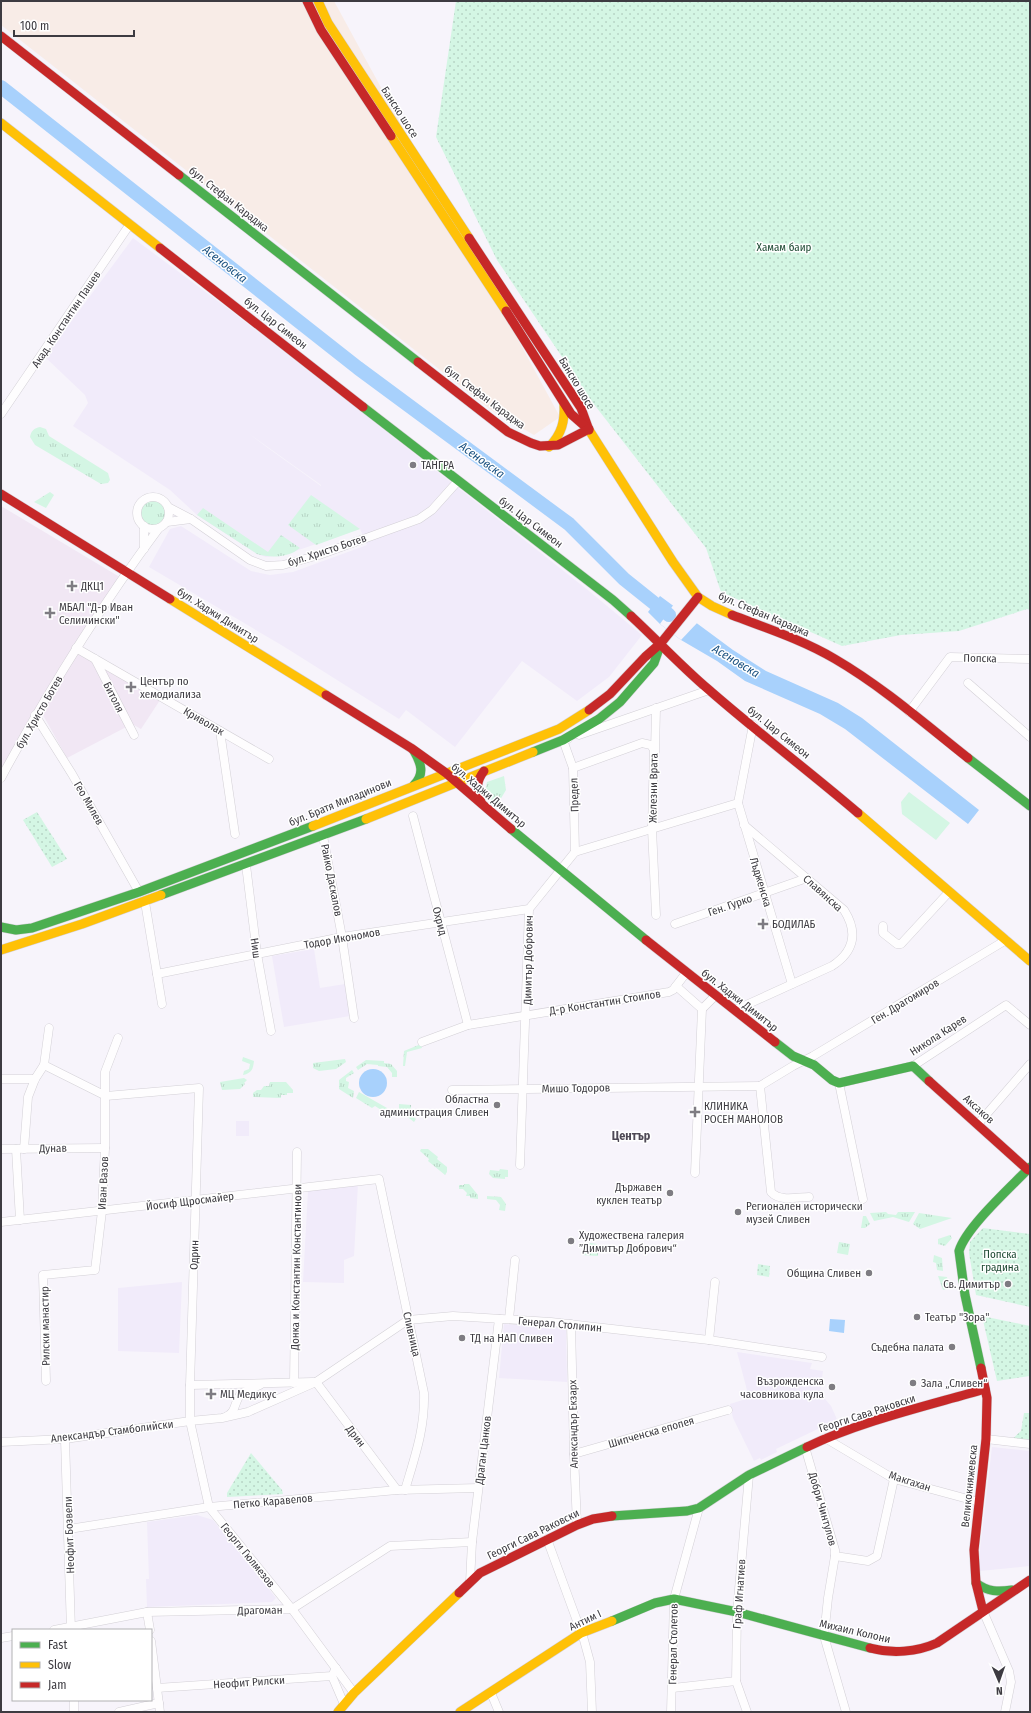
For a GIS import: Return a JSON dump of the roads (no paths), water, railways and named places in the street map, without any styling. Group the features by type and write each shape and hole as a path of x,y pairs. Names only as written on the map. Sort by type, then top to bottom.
{"main road":[{"name":"Банско шосе","path":"307,1 321,30 500,301 571,414 588,429"},
{"name":"Банско шосе","path":"318,1 328,23 581,408 588,429"},
{"name":"бул. Стефан Караджа","path":"1,36 508,432 534,445 549,447"},
{"name":"бул. Цар Симеон","path":"1,123 458,481 613,600 709,690 831,790 1030,961"},
{"path":"549,447 561,433 564,424 565,413 563,401"},
{"path":"549,447 561,444 588,429"},
{"name":"бул. Стефан Караджа","path":"588,429 673,562 698,597 722,611 801,642 835,659 869,681 1030,806"},
{"name":"бул. Хаджи Димитър","path":"1,494 411,748 446,773 560,870 715,996 735,1010 792,1056 814,1065 832,1080 839,1083"},
{"name":"бул. Братя Миладинови","path":"1,927 16,930 32,928 139,892 559,729 590,710 610,694 645,657 661,644 698,597"},
{"name":"бул. Братя Миладинови","path":"1,950 145,902 324,836 563,740 599,719 624,697 654,663 661,644"},
{"path":"411,748 419,759 422,771 420,780 414,786"},
{"path":"482,805 476,787 478,777 484,771"},
{"path":"1,957 24,943"},
{"name":"Никола Карев","path":"839,1083 913,1066"},
{"name":"Аксаков","path":"913,1066 1029,1169"},
{"name":"Великокняжевска","path":"983,1611 976,1583 974,1550 988,1409 965,1295 959,1251 961,1244 972,1228 1029,1169"},
{"name":"Георги Сава Раковски","path":"338,1712 343,1708 354,1693 480,1573 547,1539 577,1525 606,1516 699,1508 749,1475 825,1438 853,1428 985,1389"},
{"name":"Михаил Колони","path":"736,1612 873,1649 892,1652 926,1648 937,1643 1030,1580"},
{"path":"976,1583 983,1590 1014,1590"},
{"name":"Антим I","path":"460,1712 581,1633 655,1603 674,1599 736,1612"}],"street":[{"name":"Акад. Константин Пашев","path":"1,414 130,224"},
{"name":"бул. Христо Ботев","path":"168,507 191,519 250,560 266,566 283,565 319,555 419,519 432,510 458,481"},
{"path":"167,522 169,517 168,507 165,501 157,497 148,497 142,501 138,508 137,515 139,521 144,526 151,529 159,528 167,522 191,519"},
{"path":"144,526 144,548"},
{"name":"бул. Христо Ботев","path":"1,778 76,648 159,528"},
{"name":"Криволак","path":"76,648 269,759"},
{"name":"Попска","path":"909,712 950,657 1030,659"},
{"name":"Битоля","path":"94,658 134,736"},
{"path":"968,683 1030,737"},
{"name":"бул. Братя Миладинови","path":"563,740 709,690"},
{"path":"655,753 656,708"},
{"name":"Гео Милев","path":"36,716 106,833 139,892"},
{"path":"575,852 738,803 752,726"},
{"path":"220,731 235,834"},
{"name":"Предел","path":"563,740 573,768 575,852"},
{"name":"Железни Врата","path":"573,768 642,743 651,745 655,753 652,829 656,914"},
{"name":"Лъдженска","path":"738,803 792,984"},
{"name":"Охрид","path":"413,816 468,1025"},
{"name":"Славянска","path":"735,1010 842,959 848,952 852,941 850,920 844,910 744,825"},
{"name":"Райко Даскалов","path":"324,836 342,937 354,1018"},
{"name":"Димитър Добрович","path":"520,1165 529,909 575,852"},
{"name":"Ниш","path":"246,865 256,954 271,1031"},
{"name":"Ген. Гурко","path":"675,924 765,894 807,878"},
{"path":"883,926 883,933 897,944 901,944 948,892"},
{"path":"145,902 162,1004"},
{"name":"Тодор Икономов","path":"157,974 342,937 529,909"},
{"name":"Ген. Драгомиров","path":"760,1086 1006,940"},
{"name":"Д-р Константин Стоилов","path":"422,1042 468,1025 669,992 676,986 686,973"},
{"path":"676,986 702,1009"},
{"path":"695,1173 702,1009 715,996"},
{"name":"Никола Карев","path":"913,1066 1006,1005 1030,1025"},
{"path":"20,1220 20,1149 28,1097 35,1078 44,1065 49,1028"},
{"name":"Иван Вазов","path":"95,1270 102,1211 105,1148 105,1072 118,1038"},
{"path":"978,1124 1030,1064"},
{"path":"44,1065 106,1096"},
{"path":"1,1079 35,1078"},
{"path":"839,1083 863,1199"},
{"path":"760,1086 771,1192 775,1196 782,1198 809,1197"},
{"name":"Мишо Тодоров","path":"452,1090 760,1086"},
{"name":"Одрин","path":"106,1096 199,1088 190,1421"},
{"name":"Дунав","path":"1,1149 105,1148"},
{"name":"Донка и Константин Константинови","path":"294,1383 298,1152"},
{"name":"Йосиф Щросмайер","path":"1,1222 379,1179"},
{"name":"Сливница","path":"379,1179 392,1236 408,1320 422,1379 425,1408 421,1436 401,1490"},
{"path":"509,1319 515,1260"},
{"name":"Рилски манастир","path":"46,1381 43,1275 95,1270"},
{"path":"709,1340 715,1282"},
{"name":"Генерал Столипин","path":"222,1418 248,1412 316,1382 408,1320 453,1316 571,1324 709,1340 822,1357"},
{"name":"Драган Цанков","path":"470,1582 472,1542 499,1319"},
{"name":"Александър Екзарх","path":"571,1324 577,1525"},
{"path":"190,1385 316,1382"},
{"name":"Дрин","path":"316,1382 401,1490"},
{"path":"222,1418 233,1413 237,1400 243,1392 263,1384"},
{"name":"Шипченска епопея","path":"574,1454 728,1410"},
{"name":"Александър Стамболийски","path":"1,1442 65,1439 190,1421 222,1418"},
{"name":"Георги Гюлмезов","path":"190,1421 209,1506 292,1609 354,1693"},
{"name":"Макгахан","path":"825,1438 894,1479 979,1502"},
{"name":"Неофит Бозвели","path":"65,1439 71,1629"},
{"path":"986,1439 1030,1444"},
{"name":"Добри Чинтулов","path":"805,1447 836,1556 828,1598 824,1636 846,1712"},
{"name":"Граф Игнатиев","path":"747,1712 736,1681 736,1612 749,1475"},
{"path":"836,1556 868,1561 876,1556 894,1479"},
{"name":"Петко Каравелов","path":"69,1529 209,1506 401,1490 478,1488"},
{"name":"Генерал Столетов","path":"672,1712 674,1599 699,1508"},
{"path":"547,1539 590,1662 592,1712"},
{"name":"Драгоман","path":"71,1629 147,1612 292,1609 390,1546 472,1542"},
{"name":"Великокняжевска","path":"983,1611 1009,1671 1011,1682 1005,1712"},
{"path":"147,1612 150,1629"},
{"path":"1,1638 12,1636"},
{"path":"152,1649 160,1712"},
{"path":"336,1668 332,1676 343,1708"},
{"name":"Неофит Рилски","path":"157,1688 332,1676"},
{"path":"673,1688 736,1681"},
{"path":"491,1693 499,1712"},
{"path":"74,1701 74,1712"},
{"path":"119,1712 159,1703"}],"water":[{"path":"660,596 733,650 766,671 838,703 862,718 979,810 968,824 845,729 820,714 745,681 717,661 681,640 660,624 648,612"},
{"path":"373,1069 383,1073 387,1083 383,1093 373,1097 363,1093 359,1083 363,1073"},
{"path":"830,1319 845,1320 844,1333 829,1331"}],"waterway":[{"name":"Асеновска","path":"1,87 358,368 569,524 624,579 669,615"}],"place":[{"name":"ТАНГРА","path":"413,465"},
{"name":"ДКЦ1","path":"72,586"},
{"name":"МБАЛ \"Д-р Иван Селимински\"","path":"50,613"},
{"name":"Център по хемодиализа","path":"131,687"},
{"name":"БОДИЛАБ","path":"763,924"},
{"name":"Областна администрация Сливен","path":"497,1105"},
{"name":"КЛИНИКА РОСЕН МАНОЛОВ","path":"695,1112"},
{"name":"Държавен куклен театър","path":"670,1193"},
{"name":"Регионален исторически музей Сливен","path":"738,1212"},
{"name":"Художествена галерия ”Димитър Добрович“","path":"571,1241"},
{"name":"Община Сливен","path":"869,1273"},
{"name":"Св. Димитър","path":"1008,1284"},
{"name":"Театър \"Зора\"","path":"917,1317"},
{"name":"ТД на НАП Сливен","path":"462,1338"},
{"name":"Съдебна палата","path":"952,1347"},
{"name":"Зала „Сливен“","path":"913,1383"},
{"name":"Възрожденска часовникова кула","path":"832,1387"},
{"name":"МЦ Медикус","path":"211,1394"}],"district":[{"name":"Център","path":"631,1136"}],"park label":[{"name":"Хамам баир","path":"784,247"},
{"name":"Попска градина","path":"1000,1260"}]}
